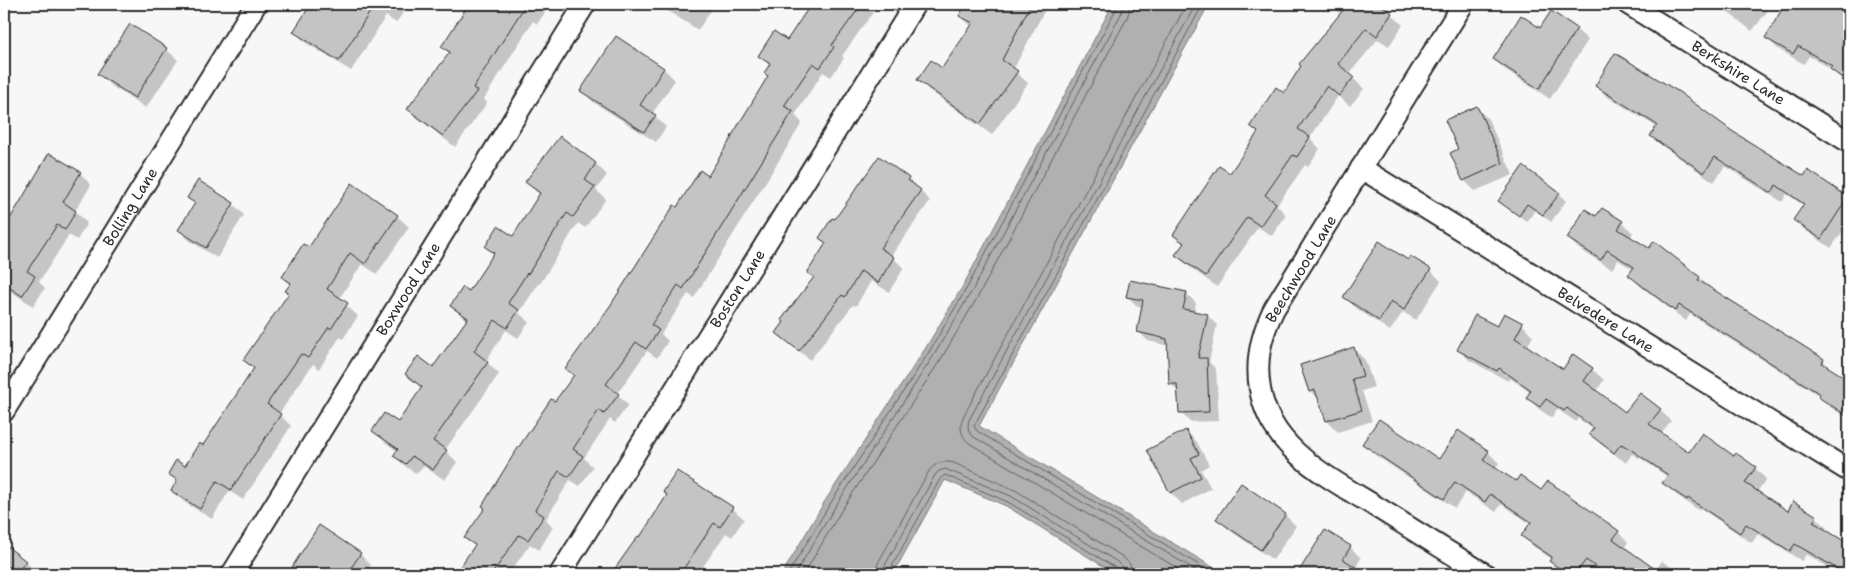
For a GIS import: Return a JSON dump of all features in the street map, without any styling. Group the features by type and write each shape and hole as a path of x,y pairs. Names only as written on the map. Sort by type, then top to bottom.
{"street":[{"name":"Bolling Lane","path":"4,410 256,4"},
{"name":"Boxwood Lane","path":"232,574 586,4"},
{"name":"Boston Lane","path":"560,574 915,4"},
{"name":"Beechwood Lane","path":"1463,4 1283,294 1261,338 1257,365 1264,409 1277,433 1304,460 1336,482 1485,574"},
{"name":"Berkshire Lane","path":"1628,4 1849,142"},
{"name":"Belvedere Lane","path":"1361,168 1849,471"}],"water":[{"path":"1113,4 1209,4 979,426 1224,574 1116,574 1006,506 945,480 893,574 782,574 825,501 925,349 964,284"}],"building":[{"path":"311,4 375,4 339,61 293,32"},
{"path":"469,4 526,4 473,88 477,91 443,136 407,109 450,52 441,47"},
{"path":"811,4 862,4 832,45 834,47 820,68 813,63 784,106 793,111 683,289 678,285 651,325 659,330 646,349 636,342 606,384 619,394 604,414 599,410 573,449 583,456 569,477 559,471 535,510 544,516 528,540 519,535 492,574 455,574 475,545 464,538 485,508 482,506 551,399 555,401 574,375 565,369 610,306 674,205 677,207 700,170 708,176 768,76 764,73 770,64 758,56 774,31 787,40"},
{"path":"966,4 1031,4 1002,60 1018,71 980,124 917,80 931,60 942,68 973,23 959,16"},
{"path":"1348,4 1379,4 1392,13 1377,36 1366,28 1338,64 1354,77 1339,96 1327,86 1298,129 1310,137 1297,157 1293,155 1265,195 1276,203 1260,226 1247,217 1206,276 1175,255 1184,243 1173,235 1219,166 1230,173 1258,132 1250,126 1276,87 1284,93 1301,66 1299,64"},
{"path":"1785,4 1834,4 1849,13 1849,83 1830,69 1832,66 1798,46 1793,54 1765,38"},
{"path":"1551,11 1577,28 1539,89 1493,59 1521,15 1540,28"},
{"path":"130,24 167,48 135,98 97,74"},
{"path":"616,36 664,68 640,105 656,115 644,132 580,91"},
{"path":"1615,53 1679,92 1732,131 1804,176 1808,170 1848,197 1821,239 1793,220 1804,204 1776,185 1772,193 1715,157 1704,173 1650,136 1657,125 1595,86"},
{"path":"1477,106 1503,163 1463,181 1450,153 1458,149 1445,120"},
{"path":"560,136 596,163 585,180 595,187 573,217 567,213 508,303 519,310 507,328 495,320 474,351 488,362 433,441 447,450 433,470 412,456 406,464 393,456 398,449 372,431 384,413 398,422 422,387 405,374 418,356 433,367 468,318 450,306 463,287 469,291 494,253 485,247 498,226 513,236 540,193 525,182"},
{"path":"49,153 81,172 63,202 76,211 65,230 57,225 27,271 35,276 22,296 4,284 4,229"},
{"path":"879,156 909,178 908,180 921,190 880,248 894,257 878,283 861,271 845,297 842,295 799,351 776,333 784,322 781,320 814,277 807,273 826,243 819,238 832,218 835,219"},
{"path":"1523,166 1560,193 1543,215 1527,204 1519,216 1498,201"},
{"path":"198,180 234,203 206,248 178,230 195,203 187,198"},
{"path":"352,183 398,215 365,264 350,253 327,289 348,303 331,329 329,327 308,358 301,354 267,404 281,414 231,490 217,481 200,509 171,491 177,480 168,474 176,460 185,466 199,443 203,445 254,368 243,360 289,293 285,291 291,283 282,277 303,244 309,247"},
{"path":"1602,208 1623,221 1618,229 1649,248 1654,241 1700,277 1698,280 1824,359 1822,363 1849,380 1849,417 1818,397 1820,394 1679,305 1675,311 1628,275 1634,267 1607,250 1601,260 1567,238 1585,209 1596,216"},
{"path":"1379,241 1408,260 1410,256 1431,269 1404,310 1391,301 1379,321 1343,297"},
{"path":"1130,280 1187,292 1183,309 1208,314 1198,358 1207,358 1209,412 1179,413 1177,384 1169,384 1167,339 1137,332 1143,300 1126,297"},
{"path":"1504,313 1523,323 1515,338 1563,369 1573,354 1593,368 1584,381 1625,412 1640,393 1661,409 1649,424 1689,452 1702,433 1734,456 1736,453 1756,467 1745,483 1788,511 1793,501 1817,516 1813,522 1849,544 1849,574 1795,544 1790,551 1746,524 1740,533 1662,483 1668,475 1630,449 1621,444 1614,453 1589,434 1594,428 1567,408 1564,411 1546,399 1540,407 1526,398 1531,390 1499,368 1497,371 1457,350 1475,315 1497,326"},
{"path":"1354,347 1363,376 1352,379 1362,410 1326,421 1315,390 1309,392 1300,365"},
{"path":"1379,419 1439,459 1458,430 1489,451 1483,460 1516,481 1520,475 1541,490 1548,481 1594,513 1619,531 1613,539 1662,574 1605,574 1586,560 1575,574 1567,574 1549,561 1552,557 1521,536 1531,522 1490,494 1485,502 1455,482 1444,499 1362,444"},
{"path":"1186,430 1199,454 1191,458 1201,477 1170,493 1147,450"},
{"path":"677,471 733,507 720,527 714,523 680,574 611,574 638,536 640,537 667,495 663,492"},
{"path":"1241,483 1286,514 1261,550 1216,519"},
{"path":"319,525 361,553 347,574 303,574 292,567"},
{"path":"1325,530 1351,546 1343,559 1366,574 1297,574"},
{"path":"4,544 26,561 16,574 4,574"}]}
